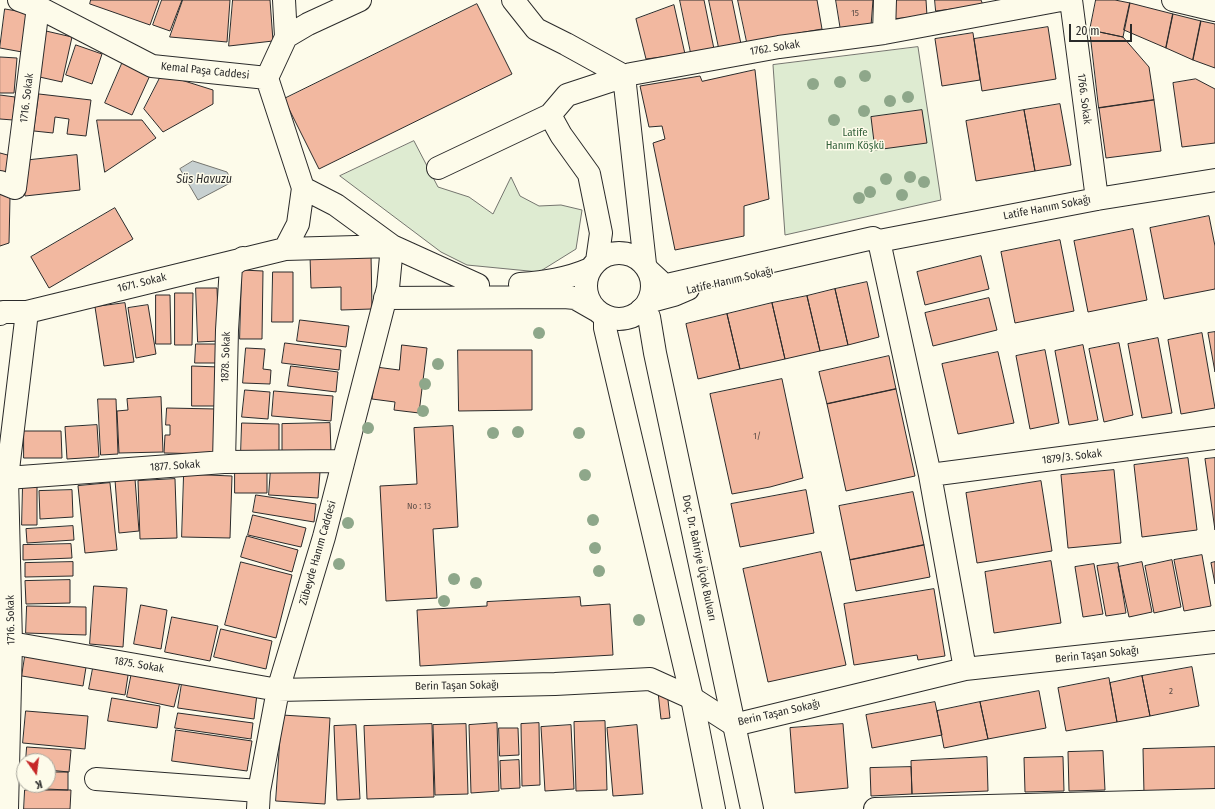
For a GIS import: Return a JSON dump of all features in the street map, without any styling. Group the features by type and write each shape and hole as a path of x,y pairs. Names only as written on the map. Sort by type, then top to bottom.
{"street":[{"path":"284,0 286,37 267,78 303,188 298,224 285,249"},
{"path":"286,37 308,24 360,0"},
{"path":"386,293 575,298 601,313 624,318 644,306 652,293 652,282 647,268 624,76 536,29 513,0"},
{"path":"884,33 885,0"},
{"name":"1762. Sokak","path":"550,115 566,95 630,74 779,47 884,33 1061,0"},
{"name":"1766. Sokak","path":"1071,0 1097,199"},
{"path":"1173,0 1215,10"},
{"name":"Kemal Paşa Caddesi","path":"29,3 152,66 267,78"},
{"name":"1716. Sokak","path":"8,185 29,3"},
{"path":"438,168 550,115 589,174 601,233 594,265 586,279 586,290 589,301 601,313 692,698 714,809"},
{"name":"Latife Hanım Sokağı","path":"647,268 662,284 668,285 873,238 879,240 1097,199 1215,180"},
{"path":"303,188 336,205 392,246 478,285"},
{"path":"879,240 930,475 965,670"},
{"name":"Latife Hanım Sokağı","path":"644,306 688,289 872,248 879,240"},
{"name":"1671. Sokak","path":"0,314 3,312 27,312 243,258 285,249 392,246"},
{"name":"Zübeyde Hanım Caddesi","path":"258,800 278,690 324,537 386,293 392,246"},
{"path":"386,293 478,285 546,282 573,276 594,265 605,255 615,253 626,253 635,256 647,268"},
{"name":"1878. Sokak","path":"224,462 227,330 231,266 243,258"},
{"name":"Doç. Dr. Bahriye Üçok Bulvarı","path":"644,306 649,317 655,353 752,809"},
{"name":"1716. Sokak","path":"7,809 7,478 27,312"},
{"name":"1879/3. Sokak","path":"930,475 1215,438"},
{"name":"1877. Sokak","path":"7,478 224,462 343,461"},
{"name":"1875. Sokak","path":"6,643 278,690"},
{"name":"Berin Taşan Sokağı","path":"278,690 555,684 650,679 692,698 734,725 965,670 1213,647"},
{"path":"96,779 258,800"},
{"path":"875,809 1215,800"}],"green space":[{"name":"Latife Hanım Köşkü","path":"918,47 941,200 785,235 773,65"},
{"path":"414,141 438,187 469,197 493,214 511,177 520,196 539,206 561,205 582,210 576,249 539,272 467,265 441,252 340,176"}],"water":[{"name":"Süs Havuzu","path":"193,161 227,172 232,182 198,200 180,169"}],"building":[{"path":"91,0 159,0 150,25 90,4"},
{"path":"162,0 182,0 170,31 153,25"},
{"path":"183,0 230,0 227,42 170,37"},
{"path":"233,0 270,0 273,41 229,46"},
{"path":"680,0 704,0 714,49 691,53"},
{"path":"709,0 732,0 741,44 719,48"},
{"path":"738,0 817,0 822,29 747,42"},
{"path":"836,0 873,0 871,26 841,31"},
{"path":"892,0 926,0 927,16 891,19"},
{"path":"935,0 981,0 983,5 936,11"},
{"path":"1096,0 1115,0 1130,3 1123,37 1090,30"},
{"path":"1130,3 1173,14 1166,48 1124,30"},
{"path":"477,4 512,74 319,169 284,99"},
{"path":"674,5 685,54 646,59 636,19"},
{"path":"5,9 29,13 22,52 0,48"},
{"path":"1173,14 1201,21 1193,60 1166,48"},
{"path":"1201,21 1215,24 1215,68 1193,60"},
{"path":"1048,27 1056,79 982,91 974,39"},
{"path":"1090,30 1123,37 1149,67 1154,100 1099,108"},
{"path":"46,31 72,37 62,82 35,76"},
{"path":"973,33 980,80 942,86 935,39"},
{"path":"76,45 102,54 92,84 66,75"},
{"path":"0,57 17,58 14,93 0,93"},
{"path":"124,59 152,71 132,115 105,103"},
{"path":"755,70 769,199 744,206 744,236 675,250 653,143 665,139 662,126 649,127 640,86 700,76 702,81"},
{"path":"162,74 213,90 213,104 163,132 144,109"},
{"path":"1196,79 1215,89 1215,143 1182,147 1173,83"},
{"path":"39,94 91,100 86,136 67,134 69,119 55,117 53,133 34,131"},
{"path":"0,95 15,97 13,120 0,119"},
{"path":"1154,100 1161,151 1106,158 1099,108"},
{"path":"1060,104 1071,165 1035,171 1024,110"},
{"path":"922,110 927,143 875,150 871,117"},
{"path":"1024,110 1035,171 976,181 966,121"},
{"path":"97,120 142,120 156,138 105,172"},
{"path":"0,153 15,157 9,177 0,175"},
{"path":"77,155 80,190 25,196 21,161"},
{"path":"0,193 10,198 9,243 0,246"},
{"path":"115,208 133,239 49,288 31,257"},
{"path":"1209,216 1215,246 1215,289 1164,299 1150,228"},
{"path":"1133,229 1147,300 1088,312 1074,241"},
{"path":"1060,240 1074,311 1015,323 1001,252"},
{"path":"371,254 372,309 341,310 341,287 311,288 310,256"},
{"path":"981,256 989,289 925,305 917,272"},
{"path":"242,270 263,271 262,339 240,339"},
{"path":"273,272 293,272 293,322 272,322"},
{"path":"867,282 879,337 848,345 835,289"},
{"path":"196,288 217,288 219,341 198,342"},
{"path":"835,289 848,345 820,351 807,296"},
{"path":"175,293 193,293 192,345 175,345"},
{"path":"156,295 170,295 171,344 156,344"},
{"path":"807,296 820,351 785,359 772,303"},
{"path":"989,298 997,330 933,346 925,313"},
{"path":"125,303 134,362 104,366 95,307"},
{"path":"772,303 785,359 740,369 727,314"},
{"path":"148,305 156,354 136,358 128,308"},
{"path":"727,314 740,369 698,379 686,324"},
{"path":"300,320 349,326 346,347 297,341"},
{"path":"1215,332 1215,372 1208,333"},
{"path":"1202,333 1215,408 1181,414 1168,340"},
{"path":"1158,338 1172,413 1142,418 1128,344"},
{"path":"285,343 341,350 339,370 282,363"},
{"path":"1119,343 1133,415 1104,422 1089,349"},
{"path":"196,344 221,344 221,363 195,363"},
{"path":"402,345 427,348 419,413 394,410 395,402 372,399 376,367 399,370"},
{"path":"1083,345 1098,420 1069,425 1055,351"},
{"path":"246,348 265,349 263,369 271,370 270,384 243,383"},
{"path":"458,350 532,350 532,410 459,411"},
{"path":"1045,350 1059,423 1030,429 1016,356"},
{"path":"998,352 1014,423 958,434 942,364"},
{"path":"889,356 896,389 827,404 819,372"},
{"path":"192,366 219,367 218,406 192,406"},
{"path":"291,366 338,372 336,392 288,386"},
{"path":"782,379 803,478 770,487 732,494 710,394"},
{"path":"896,389 915,476 846,491 827,404"},
{"path":"245,390 270,392 268,419 242,417"},
{"path":"274,391 333,396 331,421 272,416"},
{"path":"161,397 163,452 119,453 117,411 128,410 127,399"},
{"path":"98,399 116,399 118,454 101,455"},
{"path":"167,408 217,409 216,454 164,453 165,435 170,435 170,425 166,425"},
{"path":"242,423 279,424 279,454 241,453"},
{"path":"330,423 331,452 282,452 282,424"},
{"path":"97,425 99,457 67,459 65,427"},
{"path":"453,426 458,527 433,529 437,598 386,601 380,486 417,484 414,428"},
{"path":"24,431 61,431 62,458 24,458"},
{"path":"1188,458 1197,530 1142,537 1134,465"},
{"path":"1215,458 1215,530 1205,459"},
{"path":"271,468 320,472 318,498 269,495"},
{"path":"235,470 267,470 267,493 235,493"},
{"path":"1114,470 1121,543 1068,548 1061,475"},
{"path":"184,474 232,476 230,538 182,537"},
{"path":"135,479 139,531 119,533 115,480"},
{"path":"175,479 177,538 140,539 138,481"},
{"path":"1041,481 1052,551 977,563 966,493"},
{"path":"23,483 37,483 37,525 22,525"},
{"path":"110,483 117,550 85,553 78,486"},
{"path":"72,490 73,517 40,519 39,491"},
{"path":"806,490 814,533 740,547 731,504"},
{"path":"913,492 924,545 850,560 839,506"},
{"path":"256,495 316,504 314,522 253,512"},
{"path":"253,515 306,528 301,547 248,535"},
{"path":"73,526 74,540 27,543 26,529"},
{"path":"247,536 298,550 292,572 241,557"},
{"path":"71,544 72,558 23,560 23,545"},
{"path":"924,545 930,577 856,591 850,560"},
{"path":"821,552 846,665 768,682 743,569"},
{"path":"1202,555 1211,606 1184,611 1174,560"},
{"path":"1172,560 1181,607 1154,613 1145,566"},
{"path":"1051,561 1061,623 994,633 985,572"},
{"path":"73,562 73,576 25,577 25,563"},
{"path":"241,562 292,575 276,638 225,625"},
{"path":"1142,562 1152,612 1129,617 1118,567"},
{"path":"1215,562 1215,584 1211,563"},
{"path":"1118,563 1126,613 1106,616 1097,566"},
{"path":"1094,564 1103,614 1083,617 1075,567"},
{"path":"70,580 70,603 26,604 25,581"},
{"path":"94,586 127,588 123,647 90,644"},
{"path":"934,589 945,656 918,660 917,655 854,665 844,604"},
{"path":"580,597 581,606 610,604 613,655 420,666 417,610 487,606 487,602"},
{"path":"141,605 167,610 161,649 134,644"},
{"path":"27,606 86,607 86,635 26,633"},
{"path":"172,617 218,626 210,661 165,652"},
{"path":"221,629 272,641 266,669 214,657"},
{"path":"26,650 87,661 83,686 22,676"},
{"path":"94,663 129,669 125,695 89,689"},
{"path":"1192,667 1199,706 1150,716 1142,676"},
{"path":"132,672 180,682 174,707 127,697"},
{"path":"1142,676 1150,716 1117,722 1110,683"},
{"path":"1109,678 1117,722 1066,731 1058,688"},
{"path":"182,683 257,694 254,719 178,708"},
{"path":"667,691 670,718 661,719 658,692"},
{"path":"1039,691 1046,728 988,739 980,702"},
{"path":"112,698 160,706 157,728 108,721"},
{"path":"935,702 942,735 872,748 866,715"},
{"path":"980,702 988,739 944,748 937,711"},
{"path":"26,711 88,716 85,749 23,743"},
{"path":"178,713 253,723 251,739 175,728"},
{"path":"282,715 330,718 325,804 276,801"},
{"path":"605,721 607,790 576,791 574,722"},
{"path":"497,723 499,791 471,793 469,725"},
{"path":"539,723 540,785 522,786 521,724"},
{"path":"432,724 434,797 367,799 364,726"},
{"path":"466,724 468,794 435,795 433,725"},
{"path":"843,724 848,788 795,793 790,728"},
{"path":"356,725 360,799 337,800 334,726"},
{"path":"571,725 574,789 545,791 541,727"},
{"path":"637,725 643,794 613,796 607,728"},
{"path":"499,728 518,728 519,755 500,756"},
{"path":"176,730 252,741 247,771 172,761"},
{"path":"27,747 71,750 69,772 56,771 56,753 27,753"},
{"path":"1215,747 1215,792 1144,794 1143,749"},
{"path":"1103,751 1105,790 1069,791 1068,752"},
{"path":"987,757 988,791 912,794 911,761"},
{"path":"1063,757 1064,791 1025,792 1024,758"},
{"path":"519,760 520,788 501,789 500,761"},
{"path":"911,767 912,794 871,796 870,768"},
{"path":"56,772 68,772 68,790 56,789"},
{"path":"56,790 71,790 70,809 24,809 25,793 56,793"}]}
